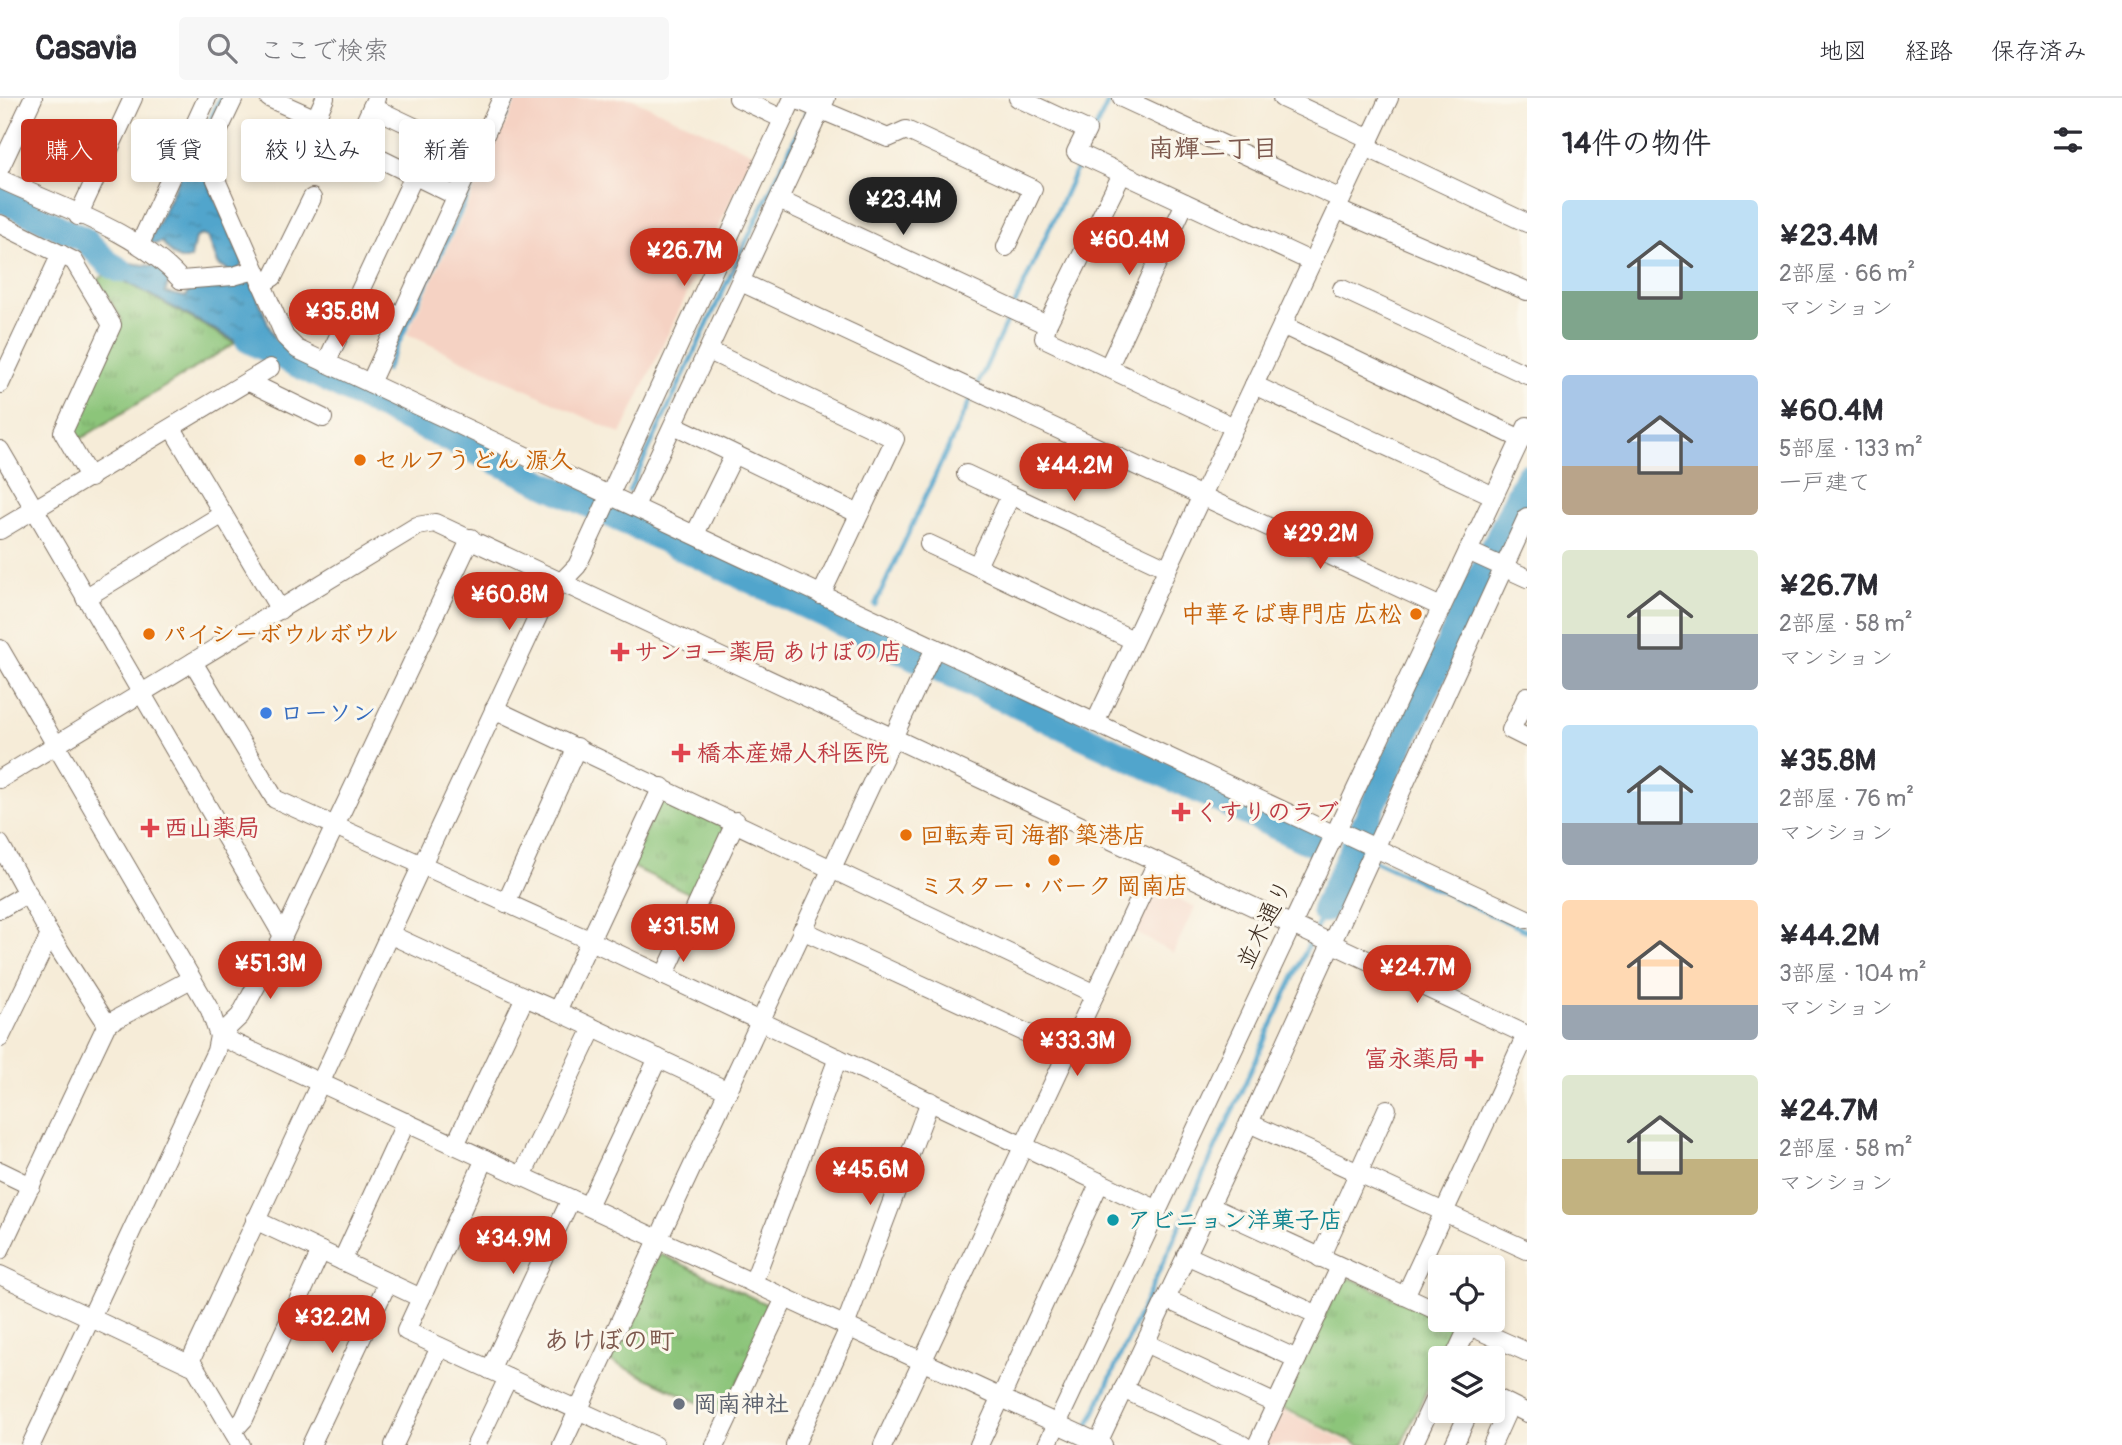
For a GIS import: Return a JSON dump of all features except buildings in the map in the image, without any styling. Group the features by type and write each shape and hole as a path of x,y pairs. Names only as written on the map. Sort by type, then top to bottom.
{"street":[{"path":"0,168 33,98"},
{"path":"78,216 133,98"},
{"path":"204,119 207,98"},
{"path":"217,119 234,98"},
{"path":"269,98 316,119 326,98"},
{"path":"492,119 502,98"},
{"path":"738,98 783,119"},
{"path":"1018,98 1087,130 1076,152 1312,262"},
{"path":"1122,98 1342,208 1527,291"},
{"path":"1282,98 1371,147 1527,223"},
{"path":"1095,723 1167,568 1208,498 1234,427 1260,387 1287,328 1312,262 1371,147 1389,98"},
{"path":"399,168 354,146 374,102 406,119"},
{"path":"189,1364 547,597 577,566 783,119 809,103"},
{"path":"635,506 779,200 809,103"},
{"path":"809,103 888,138 906,130 1033,189 1006,247"},
{"path":"1122,174 1047,325 1044,338 1234,427"},
{"path":"0,179 139,244 170,266 181,280 273,277 312,198"},
{"path":"139,244 176,182"},
{"path":"215,182 247,276 290,344 606,505 635,506 821,595 930,658 1095,723 1340,833 1369,852 1527,919"},
{"path":"326,363 411,182"},
{"path":"427,182 456,195"},
{"path":"369,383 462,182"},
{"path":"779,200 1047,325"},
{"path":"1108,368 1185,203"},
{"path":"0,224 74,261 112,325 63,432 90,478"},
{"path":"0,384 61,254"},
{"path":"741,282 1441,607"},
{"path":"1342,289 1527,375"},
{"path":"1287,328 1524,432"},
{"path":"709,351 895,439 821,595"},
{"path":"0,530 270,368"},
{"path":"249,382 323,418"},
{"path":"1260,387 1494,496"},
{"path":"674,425 859,514"},
{"path":"172,428 279,610"},
{"name":"並木通り","path":"1047,1445 1086,1438 1158,1210 1297,928 1441,607 1473,553 1494,496 1524,432"},
{"path":"0,450 283,936"},
{"path":"695,534 734,454"},
{"path":"965,474 1167,568"},
{"path":"977,566 1011,495"},
{"path":"85,598 223,514"},
{"path":"219,1036 1086,1438 1123,1389 1249,1123 1327,942 1501,565 1527,517"},
{"path":"0,779 417,526 435,523 1527,1035 1405,1296"},
{"path":"219,1036 240,1017 283,936 471,538"},
{"path":"929,544 1133,640"},
{"path":"1473,553 1527,578"},
{"path":"0,649 210,1010 219,1036 216,1051 31,1445"},
{"path":"562,1445 930,658"},
{"path":"193,662 275,799 337,824 589,940 1158,1210"},
{"path":"1527,696 1511,730 1527,738"},
{"path":"494,709 832,866 1096,994"},
{"path":"506,903 577,747"},
{"path":"557,1011 662,787"},
{"path":"664,976 736,821"},
{"path":"0,844 50,935 107,1024"},
{"path":"883,1445 1157,862"},
{"path":"0,909 28,893"},
{"path":"802,930 1068,1052"},
{"path":"0,1038 50,935"},
{"path":"391,935 728,1091"},
{"path":"0,1250 107,1024 191,979"},
{"path":"455,1145 525,997"},
{"path":"522,1176 593,1028"},
{"path":"588,1206 658,1058"},
{"path":"753,1283 838,1058"},
{"path":"795,1445 847,1327 930,1101"},
{"path":"1320,1258 1387,1109"},
{"path":"342,1261 406,1122"},
{"path":"1249,1123 1527,1250"},
{"path":"485,1159 406,1331 649,1444"},
{"path":"0,1171 31,1186"},
{"path":"979,1445 1100,1182"},
{"path":"490,1370 571,1199"},
{"path":"1209,1206 1428,1307"},
{"path":"255,1220 421,1298"},
{"path":"237,1438 321,1251"},
{"path":"1186,1255 1318,1315"},
{"path":"1257,1445 1340,1267"},
{"path":"0,1275 195,1367 237,1438"},
{"path":"311,1445 388,1282"},
{"path":"715,1445 785,1298"},
{"path":"1166,1299 1297,1359"},
{"path":"1483,1332 1527,1352"},
{"path":"1145,1343 1276,1404"},
{"path":"394,1445 440,1347"},
{"path":"476,1445 508,1378"},
{"path":"1123,1389 1243,1445"},
{"path":"1505,1402 1527,1413"},
{"path":"1492,1445 1510,1405"},
{"path":"1413,1445 1428,1413"},
{"path":"1454,1445 1464,1423"}],"shaded area":[{"path":"518,98 630,98 753,153 621,434 407,334 478,182 495,182 495,147"},
{"path":"1154,887 1195,907 1173,953 1133,931"},
{"path":"1280,1409 1354,1445 1263,1445"}],"green space":[{"path":"108,272 235,343 77,441 72,426 122,320 98,280"},
{"path":"669,799 721,824 725,833 695,896 630,866 659,801"},
{"path":"663,1255 770,1306 772,1312 723,1414 610,1361 658,1256"},
{"path":"1350,1278 1428,1313 1428,1332 1454,1332 1447,1346 1428,1346 1428,1387 1401,1445 1360,1445 1281,1407 1342,1279"}],"water":[{"path":"177,182 208,182 243,263 238,270 240,279 251,281 276,343 288,351 271,360 124,281 100,265 91,250 96,245 118,260 158,267 170,278 165,293 186,297 190,288 229,284 227,269 219,266 208,237 201,235 195,238 191,258 186,259 174,256 162,242 149,242"}],"waterway":[{"path":"210,119 220,98"},
{"path":"386,370 514,98"},
{"path":"1094,132 1110,98"},
{"path":"629,491 809,108"},
{"path":"1015,304 1081,159"},
{"path":"0,199 85,240 108,263 120,270"},
{"path":"977,386 1011,312"},
{"path":"248,340 391,412 1319,847"},
{"path":"875,605 973,394"},
{"path":"1324,910 1527,476"},
{"path":"617,518 619,514"},
{"path":"863,633 865,628"},
{"path":"1095,742 1099,734"},
{"path":"1352,851 1367,858"},
{"path":"1375,861 1527,931"},
{"path":"1315,931 1324,910"},
{"path":"1086,1431 1311,939"}],"place":[{"name":"セルフうどん 源久","path":"360,460"},
{"name":"中華そば専門店 広松","path":"1416,614"},
{"name":"パイシーボウルボウル","path":"149,634"},
{"name":"サンヨー薬局 あけぼの店","path":"620,652"},
{"name":"ローソン","path":"266,713"},
{"name":"橋本産婦人科医院","path":"681,753"},
{"name":"くすりのラブ","path":"1181,812"},
{"name":"西山薬局","path":"150,828"},
{"name":"回転寿司 海都 築港店","path":"906,835"},
{"name":"ミスター・バーク 岡南店","path":"1054,860"},
{"name":"富永薬局","path":"1474,1059"},
{"name":"アビニョン洋菓子店","path":"1113,1220"},
{"name":"岡南神社","path":"679,1404"}],"district":[{"name":"南輝二丁目","path":"1213,148"},
{"name":"あけぼの町","path":"609,1340"}]}
